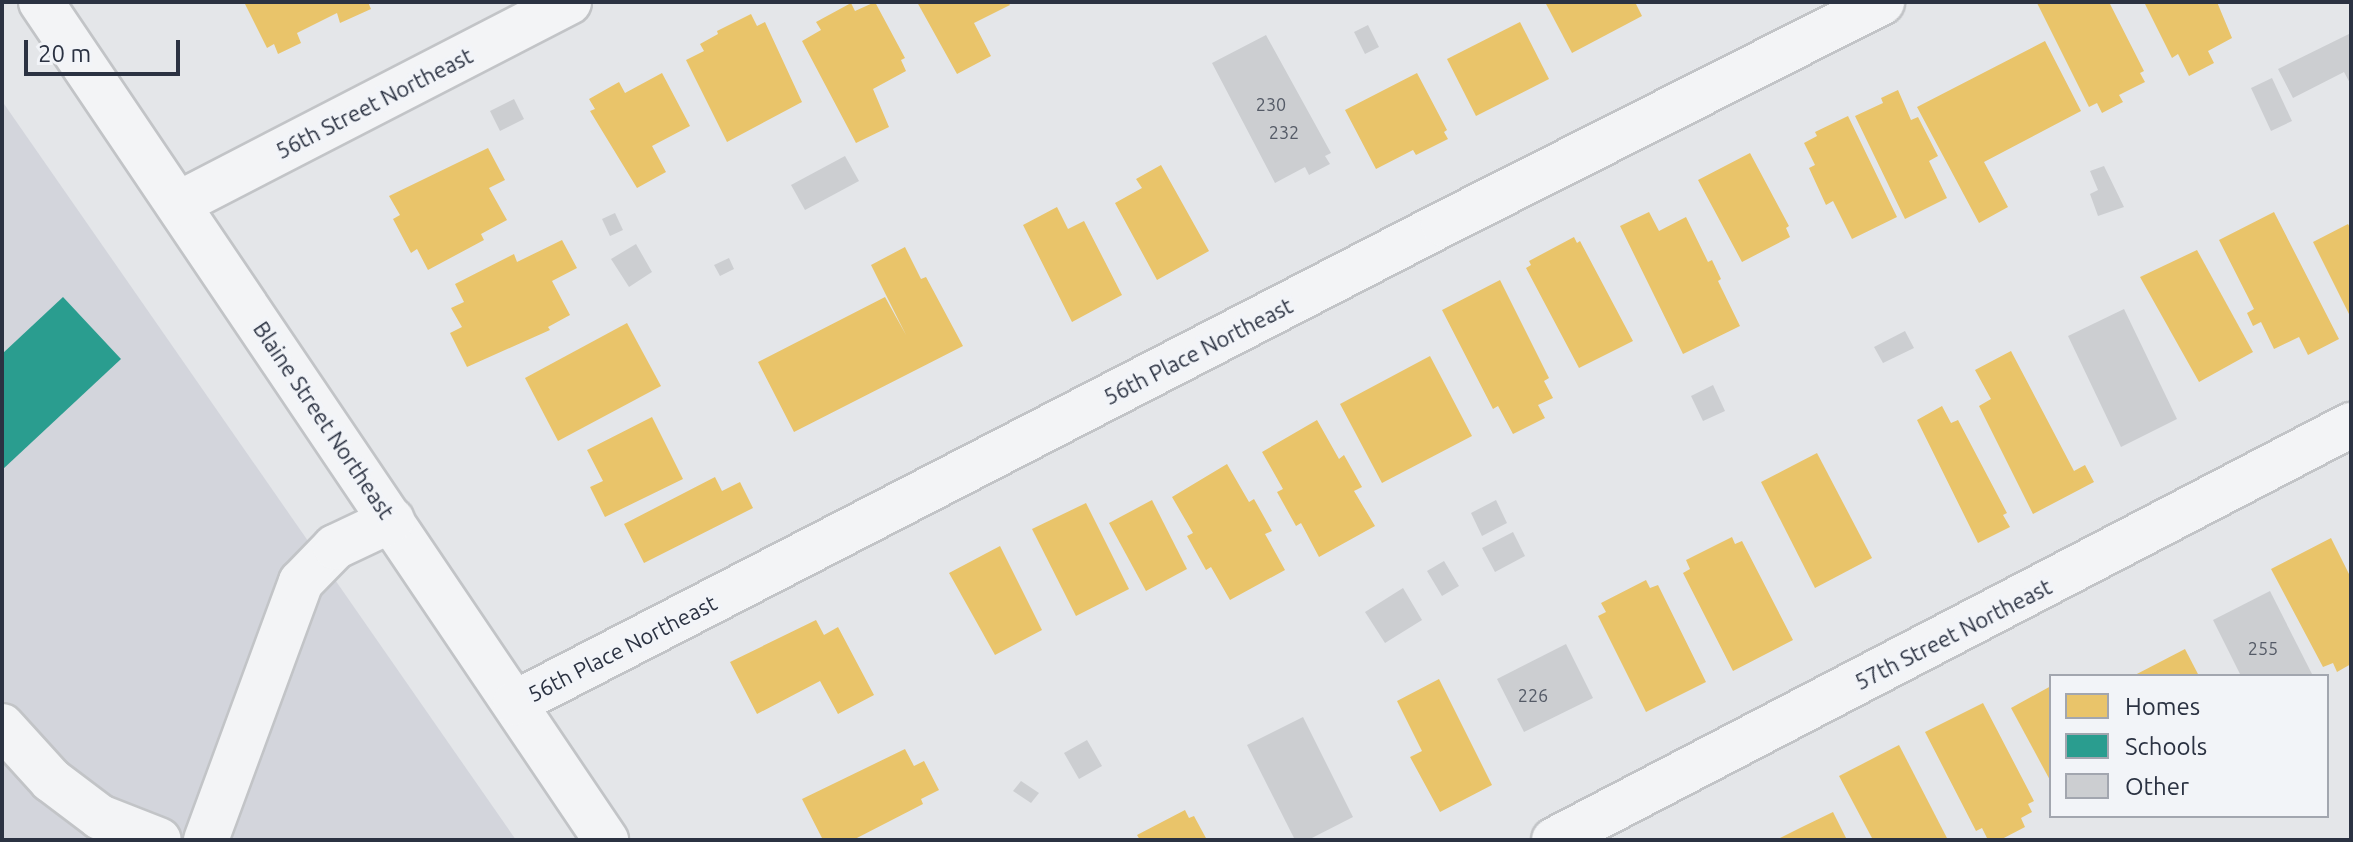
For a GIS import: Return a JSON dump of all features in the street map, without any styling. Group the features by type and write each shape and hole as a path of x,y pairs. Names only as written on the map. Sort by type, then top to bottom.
{"street":[{"name":"Blaine Street Northeast","path":"41,2 606,840"},
{"name":"56th Street Northeast","path":"178,204 569,2"},
{"name":"56th Place Northeast","path":"515,703 1443,224 1882,2"},
{"name":"57th Street Northeast","path":"1554,840 2351,425"},
{"path":"206,840 301,582 335,547 392,520"},
{"path":"2,726 51,780 100,817 159,840"}],"shaded area":[{"path":"2,101 516,840 2,840"}],"building: Homes":[{"path":"244,2 368,2 371,9 340,23 337,13 297,33 301,43 278,54 274,44 267,48"},
{"path":"875,2 905,58 901,60 906,71 873,89 889,127 856,143 802,41 821,30 816,22 851,3 855,11"},
{"path":"917,2 1008,2 1010,5 974,23 991,56 957,74"},
{"path":"1545,2 1635,2 1642,16 1572,53"},
{"path":"2109,2 2144,71 2140,73 2145,82 2119,95 2123,102 2102,113 2097,103 2089,107 2037,3"},
{"path":"2144,2 2217,2 2232,38 2208,51 2214,63 2189,76 2178,54 2172,58"},
{"path":"751,14 757,26 765,22 802,102 727,142 686,60 704,51 700,44 718,34 717,31"},
{"path":"1520,22 1549,79 1476,116 1447,59"},
{"path":"2045,41 2081,111 1984,162 2008,207 1979,223 1917,107"},
{"path":"662,73 690,126 652,146 666,172 637,188 590,111 595,109 589,99 619,82 625,93"},
{"path":"1417,73 1447,130 1444,132 1448,139 1416,155 1413,150 1376,169 1345,110"},
{"path":"1898,90 1911,120 1918,117 1938,156 1929,161 1947,198 1905,219 1855,116 1883,103 1881,98"},
{"path":"1848,116 1897,217 1852,239 1833,201 1826,205 1809,168 1815,165 1804,143 1817,136 1815,132"},
{"path":"488,148 505,180 489,188 507,220 481,234 484,240 428,270 417,249 411,253 393,219 400,215 389,196"},
{"path":"1750,153 1789,226 1786,228 1790,237 1742,262 1698,180"},
{"path":"1161,165 1209,251 1157,280 1115,203 1142,188 1136,179"},
{"path":"1057,207 1068,229 1084,221 1122,295 1072,322 1023,225"},
{"path":"1649,212 1659,231 1686,217 1708,262 1712,260 1721,279 1718,281 1740,326 1683,354 1620,226"},
{"path":"2274,212 2339,339 2308,355 2299,337 2274,349 2261,322 2253,326 2247,313 2254,309 2219,240"},
{"path":"2348,224 2351,229 2351,318 2313,242"},
{"path":"1574,237 1577,243 1580,241 1633,341 1579,368 1526,268 1531,265 1529,261"},
{"path":"562,240 577,268 552,281 570,315 548,327 550,330 467,367 450,333 462,327 451,308 464,302 455,284 514,254 517,262"},
{"path":"905,247 921,279 926,277 963,346 794,432 758,362 885,297 906,335 871,265"},
{"path":"2197,250 2253,352 2199,382 2140,277"},
{"path":"1500,280 1549,378 1544,381 1553,398 1538,405 1545,418 1513,434 1498,406 1493,409 1442,310"},
{"path":"627,323 661,386 558,441 525,378"},
{"path":"2011,351 2074,471 2085,465 2094,482 2033,514 1979,406 1991,399 1975,370"},
{"path":"1430,356 1472,436 1382,483 1340,404"},
{"path":"1942,406 1951,423 1958,420 2007,513 2003,515 2010,527 1978,543 1917,420"},
{"path":"652,417 683,479 605,517 590,487 603,481 587,450"},
{"path":"1317,420 1339,459 1344,455 1362,487 1354,491 1375,526 1319,557 1301,523 1296,526 1277,492 1283,489 1262,452"},
{"path":"1817,453 1872,558 1815,588 1761,482"},
{"path":"1227,464 1249,502 1254,499 1272,531 1265,534 1285,570 1230,600 1211,567 1206,570 1187,536 1193,533 1172,497"},
{"path":"715,477 722,491 740,482 753,508 644,563 624,524"},
{"path":"1152,500 1187,569 1146,591 1109,523"},
{"path":"1086,503 1129,589 1076,616 1032,529"},
{"path":"1732,537 1735,544 1742,541 1793,640 1733,671 1683,573 1690,569 1686,560"},
{"path":"2331,538 2351,578 2351,664 2337,672 2333,663 2323,667 2271,569"},
{"path":"1000,546 1042,630 995,655 949,573"},
{"path":"1646,580 1650,588 1658,585 1706,682 1646,712 1598,616 1606,612 1601,603"},
{"path":"816,620 824,635 838,627 874,695 838,714 820,681 757,714 730,662"},
{"path":"2185,649 2198,674 2137,674"},
{"path":"1439,679 1492,785 1440,812 1410,757 1422,751 1397,701"},
{"path":"2049,687 2049,778 2011,708"},
{"path":"1983,703 2034,801 2028,804 2032,812 2021,818 2025,827 2000,840 1988,840 1982,828 1976,831 1925,732"},
{"path":"1899,745 1948,840 1873,840 1839,776"},
{"path":"905,749 914,766 924,761 939,790 921,799 923,804 853,840 823,840 802,799"},
{"path":"1185,810 1189,818 1194,816 1207,840 1140,840 1137,835"},
{"path":"1833,812 1847,840 1776,840 1802,827"}],"building: Schools":[{"path":"63,297 121,359 2,470 2,354"}],"building: Other":[{"path":"1368,25 1379,47 1365,54 1354,32"},
{"path":"2351,33 2351,85 2344,72 2293,98 2278,69"},
{"path":"1266,35 1331,153 1325,156 1330,164 1309,175 1305,167 1275,183 1212,63"},
{"path":"2272,78 2292,121 2271,131 2251,88"},
{"path":"514,99 524,119 500,131 490,111"},
{"path":"845,156 859,181 805,210 791,185"},
{"path":"2104,166 2124,207 2098,216 2090,194 2098,190 2090,171"},
{"path":"615,213 623,230 610,236 602,219"},
{"path":"636,244 652,272 629,287 611,259"},
{"path":"729,258 734,269 720,276 714,265"},
{"path":"2124,309 2177,419 2121,447 2068,336"},
{"path":"1905,331 1914,348 1883,363 1874,347"},
{"path":"1713,385 1725,411 1703,421 1691,396"},
{"path":"1496,500 1507,523 1482,536 1471,513"},
{"path":"1513,532 1525,556 1495,572 1482,548"},
{"path":"1444,561 1459,586 1442,596 1427,571"},
{"path":"1403,588 1422,620 1385,643 1365,612"},
{"path":"2270,591 2312,674 2240,674 2213,620"},
{"path":"1566,644 1593,698 1524,732 1497,679"},
{"path":"1303,717 1353,817 1308,840 1295,840 1247,745"},
{"path":"1087,740 1102,766 1079,779 1064,753"},
{"path":"1021,781 1039,793 1031,803 1013,791"}]}
